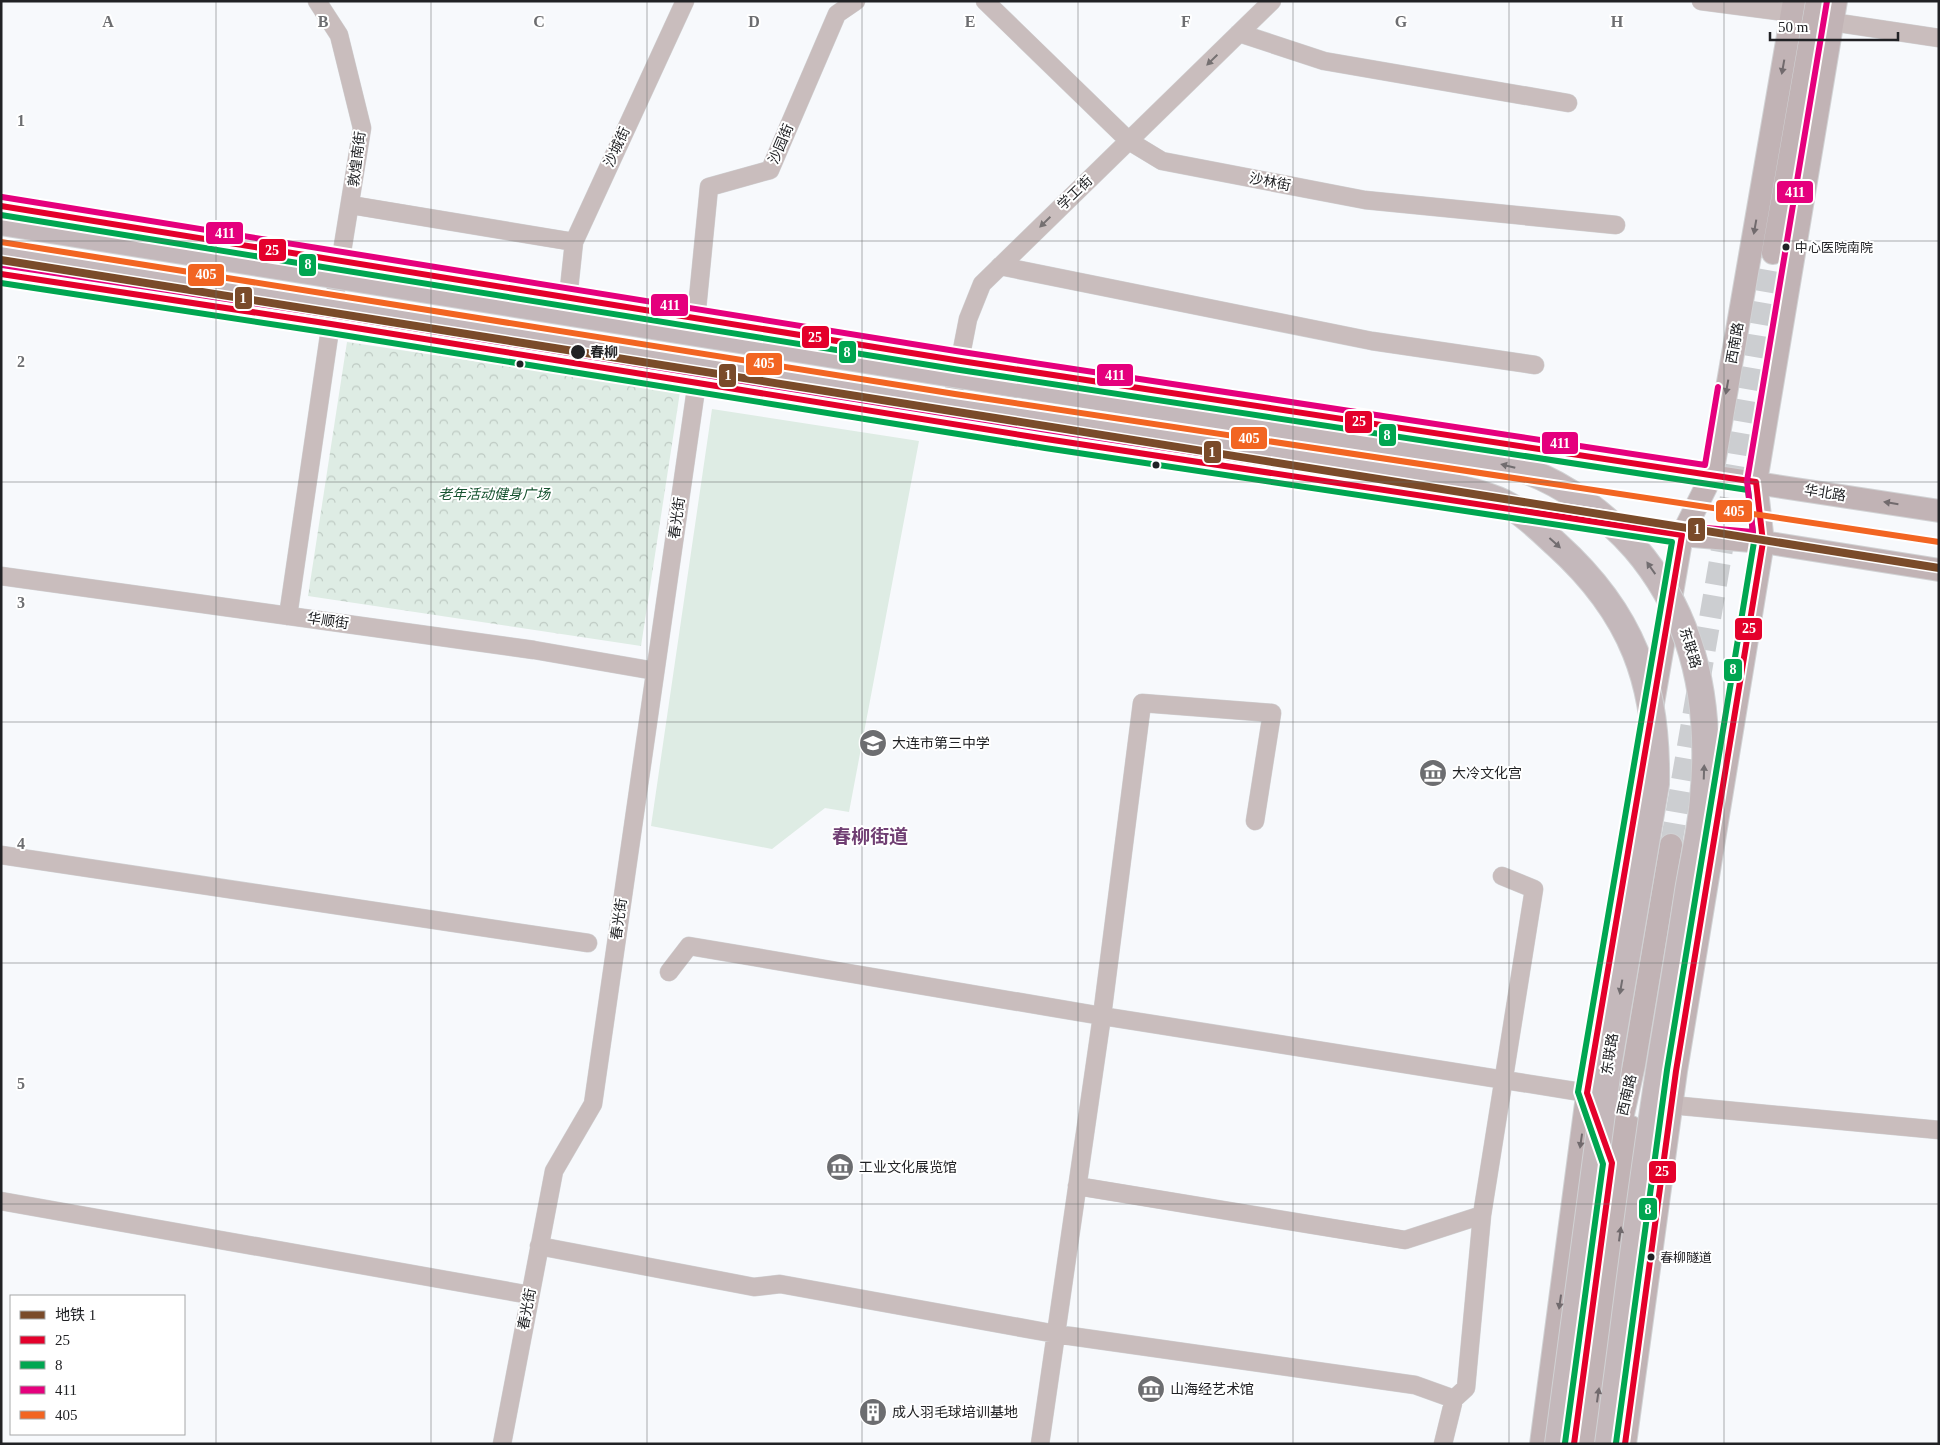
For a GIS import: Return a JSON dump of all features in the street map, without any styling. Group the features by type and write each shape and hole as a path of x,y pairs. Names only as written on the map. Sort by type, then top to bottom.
{"highway":[{"name":"东联路","path":"1,222 1424,449 1528,471 1564,490 1595,510 1622,533 1647,562 1669,594 1685,629 1695,660 1701,695 1704,738 1703,799 1659,1069 1608,1444"},
{"name":"东联路","path":"1,255 1427,481 1473,492 1510,506 1574,561 1596,584 1613,607 1640,663 1647,689 1657,750 1656,784 1609,1061 1558,1444"}],"main road":[{"path":"1772,253 1817,1"},
{"name":"西南路","path":"1541,1444 1587,1093 1682,535 1712,475 1793,7"},
{"path":"1625,1444 1671,1105 1762,542 1756,482 1834,12"},
{"name":"华北路","path":"1,206 961,361 1939,511"},
{"path":"1,274 331,324 947,423 1682,535 1762,542 1939,570"},
{"name":"西南路","path":"1591,1444 1621,1163 1634,1065 1671,846"},
{"path":"1587,1093 1621,1163 1653,1237"},
{"path":"1621,1163 1671,1105"},
{"name":"西南路","path":"1574,1444 1586,1358 1621,1163"},
{"path":"1546,1409 1586,1358"}],"street":[{"name":"敦煌南街","path":"288,616 362,128 340,35 317,1"},
{"name":"沙城街","path":"568,298 574,242 684,1"},
{"name":"沙园街","path":"696,319 709,187 770,170 837,14 856,1"},
{"name":"学工街","path":"947,423 968,319 982,284 1272,1"},
{"path":"1701,1 1793,7"},
{"name":"沙林街","path":"994,4 1129,141 1162,162 1365,200 1616,225"},
{"path":"1834,12 1939,38"},
{"path":"1239,33 1324,61 1568,103"},
{"path":"351,205 574,242"},
{"path":"1000,266 1372,341 1535,365"},
{"name":"春光街","path":"502,1444 554,1171 593,1104 697,382"},
{"name":"华顺街","path":"1,576 534,650 655,671"},
{"path":"1040,1444 1102,1016 1142,703 1272,713 1255,821"},
{"path":"1,855 588,943"},
{"path":"1443,1444 1454,1399 1466,1388 1482,1215 1534,889 1502,876"},
{"path":"669,972 689,946 1102,1016 1587,1093"},
{"path":"1671,1105 1939,1130"},
{"path":"1077,1186 1406,1240 1482,1215"},
{"path":"1,1201 530,1295"},
{"path":"539,1246 754,1287 780,1284 1056,1334 1415,1384 1454,1399"}],"green space":[{"name":"老年活动健身广场","path":"347,342 680,392 641,646 308,596"},
{"path":"712,409 919,441 849,812 825,808 772,849 651,826"}],"tunnel":[{"path":"1671,845 1773,253"}],"metro line":[{"name":"1","path":"1,260 1939,568"}],"transit line":[{"name":"411","path":"2,265 332,315 1047,430 1683,526 1753,532 1747,481 1827,1"},
{"name":"411","path":"2,197 962,352 1705,465 1718,387"},
{"name":"25","path":"1,206 961,361 1756,482 1763,542 1676,1071 1625,1444"},
{"name":"8","path":"1,215 960,370 1748,490 1754,542 1667,1070 1616,1443"},
{"name":"405","path":"1,242 955,394 1939,542"},
{"name":"25","path":"1,274 331,324 1046,439 1682,535 1587,1093 1612,1163 1574,1444"},
{"name":"8","path":"1,283 330,333 1045,448 1672,542 1578,1092 1603,1164 1565,1443"}],"place":[{"name":"中心医院南院","path":"1786,247"},
{"name":"春柳","path":"578,352"},
{"name":"大连市第三中学","path":"873,743"},
{"name":"大冷文化宫","path":"1433,773"},
{"name":"工业文化展览馆","path":"840,1167"},
{"name":"春柳隧道","path":"1651,1257"},
{"name":"山海经艺术馆","path":"1151,1389"},
{"name":"成人羽毛球培训基地","path":"873,1412"}],"district":[{"name":"春柳街道","path":"870,836"}]}
